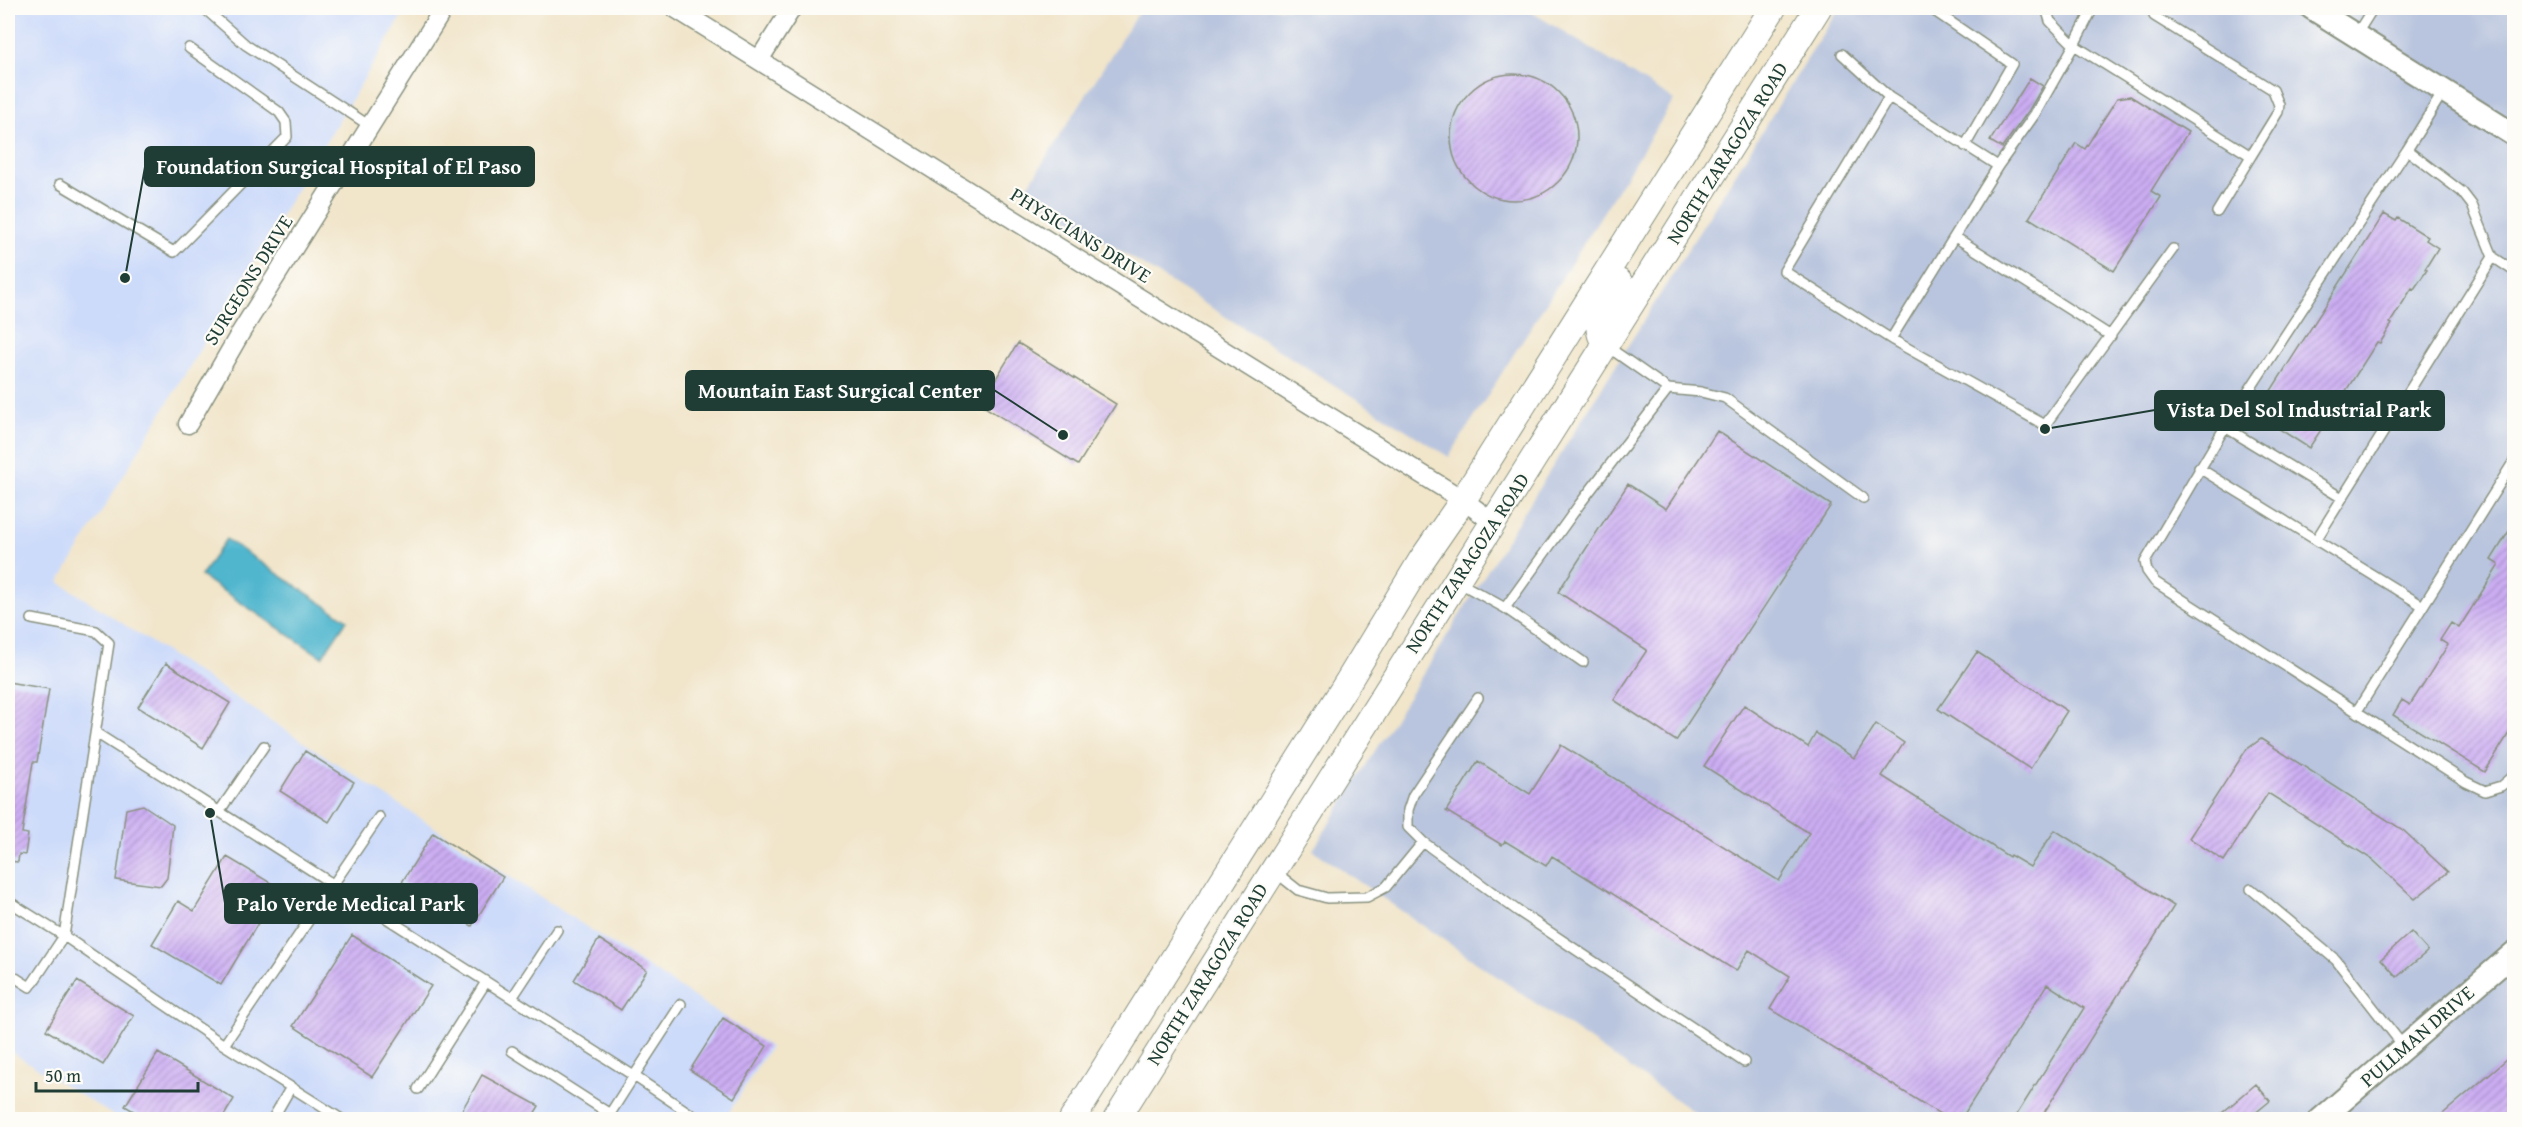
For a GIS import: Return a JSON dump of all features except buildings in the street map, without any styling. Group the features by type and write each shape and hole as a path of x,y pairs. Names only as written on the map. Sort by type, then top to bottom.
{"main road":[{"name":"NORTH ZARAGOZA ROAD","path":"1072,1119 1349,680 1421,561 1463,500 1773,8"},
{"name":"NORTH ZARAGOZA ROAD","path":"1116,1119 1818,8"},
{"path":"1606,345 1597,325 1606,304 1637,252 1636,224"},
{"path":"1166,1040 1163,1015 1176,981 1173,960"}],"street":[{"name":"SURGEONS DRIVE","path":"188,424 241,332 444,8"},
{"name":"PHYSICIANS DRIVE","path":"675,8 1463,500 1493,522"},
{"path":"759,60 792,8"},
{"path":"2312,8 2514,135"},
{"name":"PULLMAN DRIVE","path":"2320,1119 2514,953"}],"lane":[{"path":"204,8 246,45 370,126"},
{"path":"1930,8 2012,64 1965,146"},
{"path":"2046,8 2050,21 2074,45 2251,156"},
{"path":"1891,339 1998,166 2035,114 2092,8"},
{"path":"2356,35 2373,8"},
{"path":"2154,16 2273,90 2279,105 2278,112 2217,212"},
{"path":"60,184 174,252 287,137 286,122 279,112 189,48"},
{"path":"1842,54 1889,96 1998,166"},
{"path":"2444,90 2199,468 2145,562 2147,571 2155,582 2466,782 2485,791 2501,786 2514,775"},
{"path":"1889,96 1784,271 1891,339 2045,425 2173,249"},
{"path":"2407,150 2462,192 2472,205 2493,257 2514,271"},
{"path":"1955,237 2111,336"},
{"path":"2316,540 2493,257"},
{"path":"1606,345 1668,389 1701,392 1725,398 1863,498"},
{"path":"1505,608 1668,389"},
{"path":"2225,427 2342,498"},
{"path":"2356,711 2514,461"},
{"path":"2199,468 2423,606"},
{"path":"1456,580 1505,608 1583,662"},
{"path":"8,973 30,987 63,936 109,644 96,631 32,619"},
{"path":"1478,698 1413,795 1408,810 1408,827 1423,842 1518,911 1744,1062"},
{"path":"96,733 698,1119"},
{"path":"219,812 264,746"},
{"path":"224,1045 379,817"},
{"path":"1272,870 1298,890 1327,898 1367,897 1386,887 1423,842"},
{"path":"2251,889 2336,960 2404,1047"},
{"path":"8,902 63,936 224,1045 343,1119"},
{"path":"512,998 557,930"},
{"path":"418,1089 486,982"},
{"path":"512,1051 608,1117 681,1004"},
{"path":"272,1119 291,1087"}],"shaded area":[{"path":"8,8 407,8 59,582 770,1047 725,1119 119,1119 8,1050 8,579 12,551 8,548"},
{"path":"1141,8 1525,8 1674,100 1449,457 1025,191"},
{"path":"1839,8 2514,8 2514,1119 1704,1119 1313,850"}],"water":[{"path":"226,539 347,620 322,657 201,576"}],"place":[{"name":"Foundation Surgical Hospital of El Paso","path":"125,278"},
{"name":"Vista Del Sol Industrial Park","path":"2045,429"},
{"name":"Mountain East Surgical Center","path":"1063,435"},
{"name":"Palo Verde Medical Park","path":"210,813"}]}
